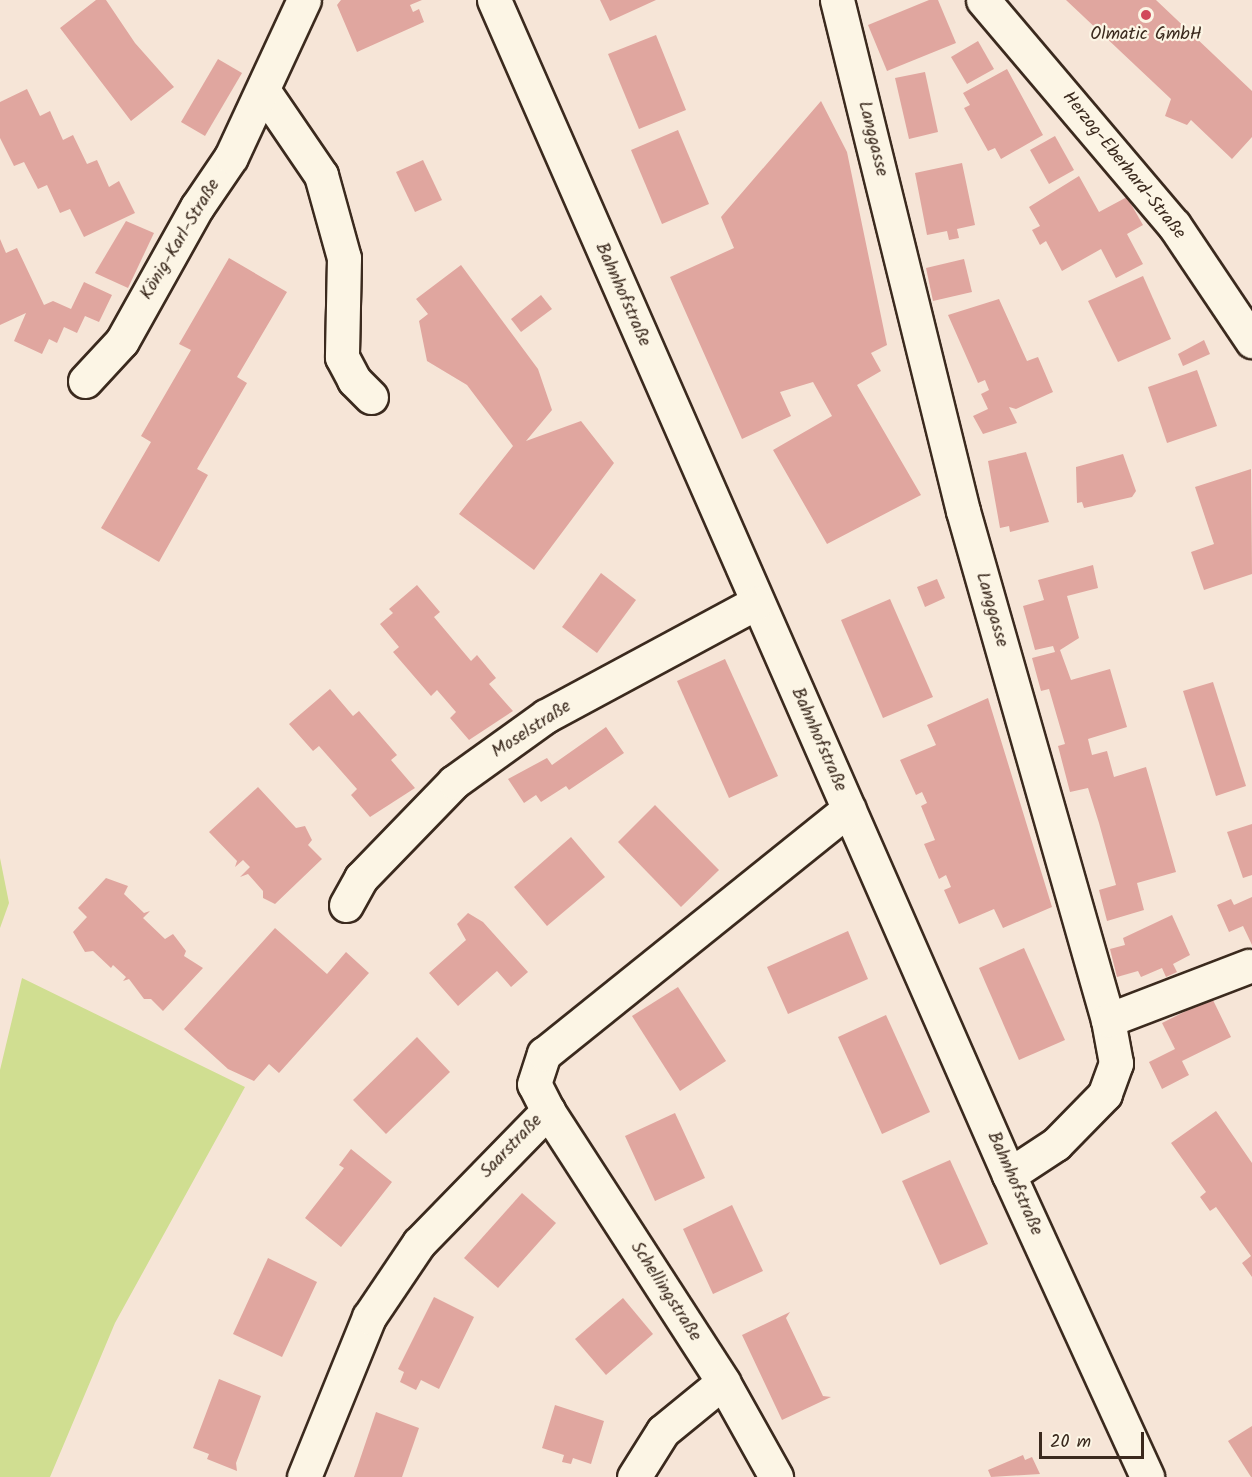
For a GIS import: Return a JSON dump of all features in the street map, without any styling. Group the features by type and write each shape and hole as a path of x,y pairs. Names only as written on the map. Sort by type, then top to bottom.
{"street":[{"name":"König-Karl-Straße","path":"86,381 122,341 197,207 231,157 304,0"},
{"name":"Bahnhofstraße","path":"494,0 756,603 1009,1175 1147,1477"},
{"name":"Langgasse","path":"837,0 963,511 1108,1020 1116,1063 1105,1094 1056,1144 1009,1175"},
{"name":"Herzog-Eberhard-Straße","path":"983,0 1174,225 1252,341"},
{"path":"263,90 321,175 344,258 342,357 354,380 371,397"},
{"name":"Moselstraße","path":"346,905 361,878 454,782 546,716 756,603"},
{"name":"Saarstraße","path":"304,1477 369,1317 419,1243 548,1111 534,1084 544,1054 849,809"},
{"path":"1108,1020 1249,966"},
{"name":"Schellingstraße","path":"548,1111 723,1382 776,1477"},
{"path":"634,1477 663,1431 723,1382"}],"green space":[{"path":"0,858 9,903 0,928"},
{"path":"22,978 245,1087 115,1323 50,1477 0,1477 0,1070"}],"building":[{"path":"96,0 106,0 135,43 174,87 131,121 60,28"},
{"path":"341,0 422,0 410,5 413,12 419,9 424,22 357,52 337,5"},
{"path":"600,0 656,0 610,21"},
{"path":"929,0 938,0 956,43 887,71 868,25"},
{"path":"1066,0 1156,0 1252,91 1252,137 1232,159 1191,120 1187,125 1165,116 1171,99"},
{"path":"656,35 686,110 639,129 608,54"},
{"path":"978,41 994,69 967,84 951,57"},
{"path":"218,59 242,73 205,136 181,122"},
{"path":"1007,69 1043,135 1001,159 995,148 988,151 964,108 970,105 963,93"},
{"path":"925,72 938,132 909,139 895,78"},
{"path":"27,89 40,116 50,111 63,140 73,135 87,164 97,160 109,187 119,181 135,213 84,237 70,209 60,213 47,185 38,189 24,162 14,166 0,138 0,102"},
{"path":"821,101 847,152 887,345 871,353 881,371 857,385 921,495 827,544 773,450 832,416 813,382 780,392 791,416 742,439 670,277 734,248 721,217"},
{"path":"678,130 709,204 662,224 631,150"},
{"path":"1055,136 1074,170 1049,184 1030,150"},
{"path":"423,160 442,200 415,212 396,172"},
{"path":"962,163 975,225 957,229 959,238 949,240 947,231 927,235 915,173"},
{"path":"1079,176 1099,212 1127,197 1143,225 1127,234 1143,264 1116,278 1101,249 1062,271 1046,241 1040,245 1032,230 1040,226 1029,207"},
{"path":"126,221 154,233 128,288 95,273"},
{"path":"0,239 6,253 17,248 44,305 53,301 71,309 84,282 112,295 99,322 85,316 77,333 64,327 57,343 49,339 42,354 14,341 26,313 0,325"},
{"path":"229,258 287,292 237,377 247,383 197,469 208,475 159,562 101,528 151,442 141,436 191,350 179,344"},
{"path":"964,259 972,292 933,301 926,268"},
{"path":"461,265 538,369 552,410 526,441 581,421 614,463 534,570 459,514 513,446 467,385 427,361 419,321 428,314 416,299"},
{"path":"1143,276 1171,339 1118,362 1088,301"},
{"path":"541,295 552,309 521,332 511,319"},
{"path":"999,299 1027,361 1038,357 1053,392 1016,409 1009,407 1017,423 983,434 973,416 988,409 981,394 989,390 985,380 978,383 948,315"},
{"path":"1204,340 1210,354 1183,366 1178,354"},
{"path":"1197,370 1217,426 1167,443 1148,387"},
{"path":"1026,452 1049,522 1010,532 1009,526 1000,528 988,461"},
{"path":"1123,454 1136,491 1132,497 1084,508 1082,502 1077,503 1076,467"},
{"path":"1251,469 1252,574 1204,590 1191,552 1214,544 1195,487"},
{"path":"1093,565 1098,588 1067,596 1079,638 1060,650 1071,680 1110,669 1127,727 1088,739 1092,755 1107,751 1114,777 1146,767 1176,872 1137,883 1144,910 1107,921 1099,890 1116,885 1099,823 1088,788 1070,792 1058,746 1065,744 1049,689 1041,691 1032,658 1055,652 1053,646 1035,650 1023,606 1044,600 1038,580"},
{"path":"601,573 636,600 597,653 562,627"},
{"path":"937,579 945,598 925,607 917,587"},
{"path":"417,585 440,612 434,617 471,661 477,655 496,678 489,684 513,711 469,740 450,718 456,712 437,690 431,696 393,652 399,647 380,624 393,613 389,609"},
{"path":"890,599 933,697 883,718 841,620"},
{"path":"725,659 778,776 729,798 677,681"},
{"path":"1213,682 1246,786 1216,796 1183,691"},
{"path":"330,689 353,716 359,711 397,755 391,760 415,788 370,817 351,795 357,789 319,746 313,751 289,724"},
{"path":"988,698 1052,907 1003,928 994,909 959,924 944,890 951,887 946,875 939,879 924,844 935,840 921,806 927,803 922,792 916,795 900,760 936,745 927,725"},
{"path":"606,727 624,753 569,790 566,786 541,802 536,795 524,803 508,779 547,758 552,765"},
{"path":"258,787 296,828 305,826 312,840 308,845 322,859 275,904 263,898 263,891 248,874 240,877 250,867 243,860 235,867 237,861 209,832"},
{"path":"655,805 719,870 681,907 618,842"},
{"path":"1252,824 1252,875 1243,878 1227,832"},
{"path":"571,837 605,877 547,926 514,887"},
{"path":"106,878 128,886 124,894 144,913 150,911 143,918 165,939 173,934 186,951 184,956 203,968 163,1011 151,999 144,999 129,979 123,981 126,977 113,965 111,968 93,951 85,952 73,932 87,917 78,908"},
{"path":"1252,897 1252,945 1243,926 1229,932 1217,905 1231,899 1234,905"},
{"path":"468,913 483,922 528,972 511,987 497,971 458,1006 429,973 466,940 457,924"},
{"path":"1172,915 1190,955 1173,964 1177,972 1166,977 1162,968 1141,977 1138,971 1117,977 1110,949 1125,945 1123,938"},
{"path":"275,928 327,974 346,952 369,973 279,1073 269,1064 254,1081 228,1069 184,1029"},
{"path":"848,931 868,979 788,1014 767,967"},
{"path":"1024,948 1065,1040 1019,1060 979,968"},
{"path":"678,987 726,1061 680,1091 632,1016"},
{"path":"1212,998 1231,1037 1182,1061 1189,1075 1162,1089 1149,1062 1175,1049 1162,1023"},
{"path":"886,1015 930,1112 882,1134 838,1037"},
{"path":"417,1037 450,1072 386,1134 353,1100"},
{"path":"1216,1111 1252,1163 1252,1277 1242,1263 1251,1256 1216,1207 1210,1211 1200,1197 1206,1192 1171,1143"},
{"path":"675,1113 705,1178 655,1201 625,1136"},
{"path":"351,1149 392,1182 341,1247 305,1218 344,1168 339,1165"},
{"path":"950,1160 988,1244 940,1265 902,1181"},
{"path":"522,1193 556,1223 498,1288 464,1258"},
{"path":"732,1205 763,1271 713,1294 683,1229"},
{"path":"268,1258 317,1282 282,1357 233,1334"},
{"path":"434,1297 474,1317 439,1389 421,1380 416,1390 400,1382 404,1372 398,1369"},
{"path":"623,1298 653,1334 606,1375 575,1339"},
{"path":"790,1312 786,1318 823,1396 831,1397 782,1420 742,1335"},
{"path":"219,1379 261,1396 236,1463 237,1471 207,1459 209,1454 193,1448"},
{"path":"555,1405 604,1421 591,1464 573,1458 571,1464 562,1462 564,1455 542,1448"},
{"path":"376,1412 419,1428 402,1477 354,1477"},
{"path":"1252,1426 1252,1477 1251,1477 1228,1441"},
{"path":"1023,1455 1025,1460 1032,1457 1040,1474 991,1477 988,1470"}],"place":[{"name":"Olmatic GmbH","path":"1146,15"}]}
